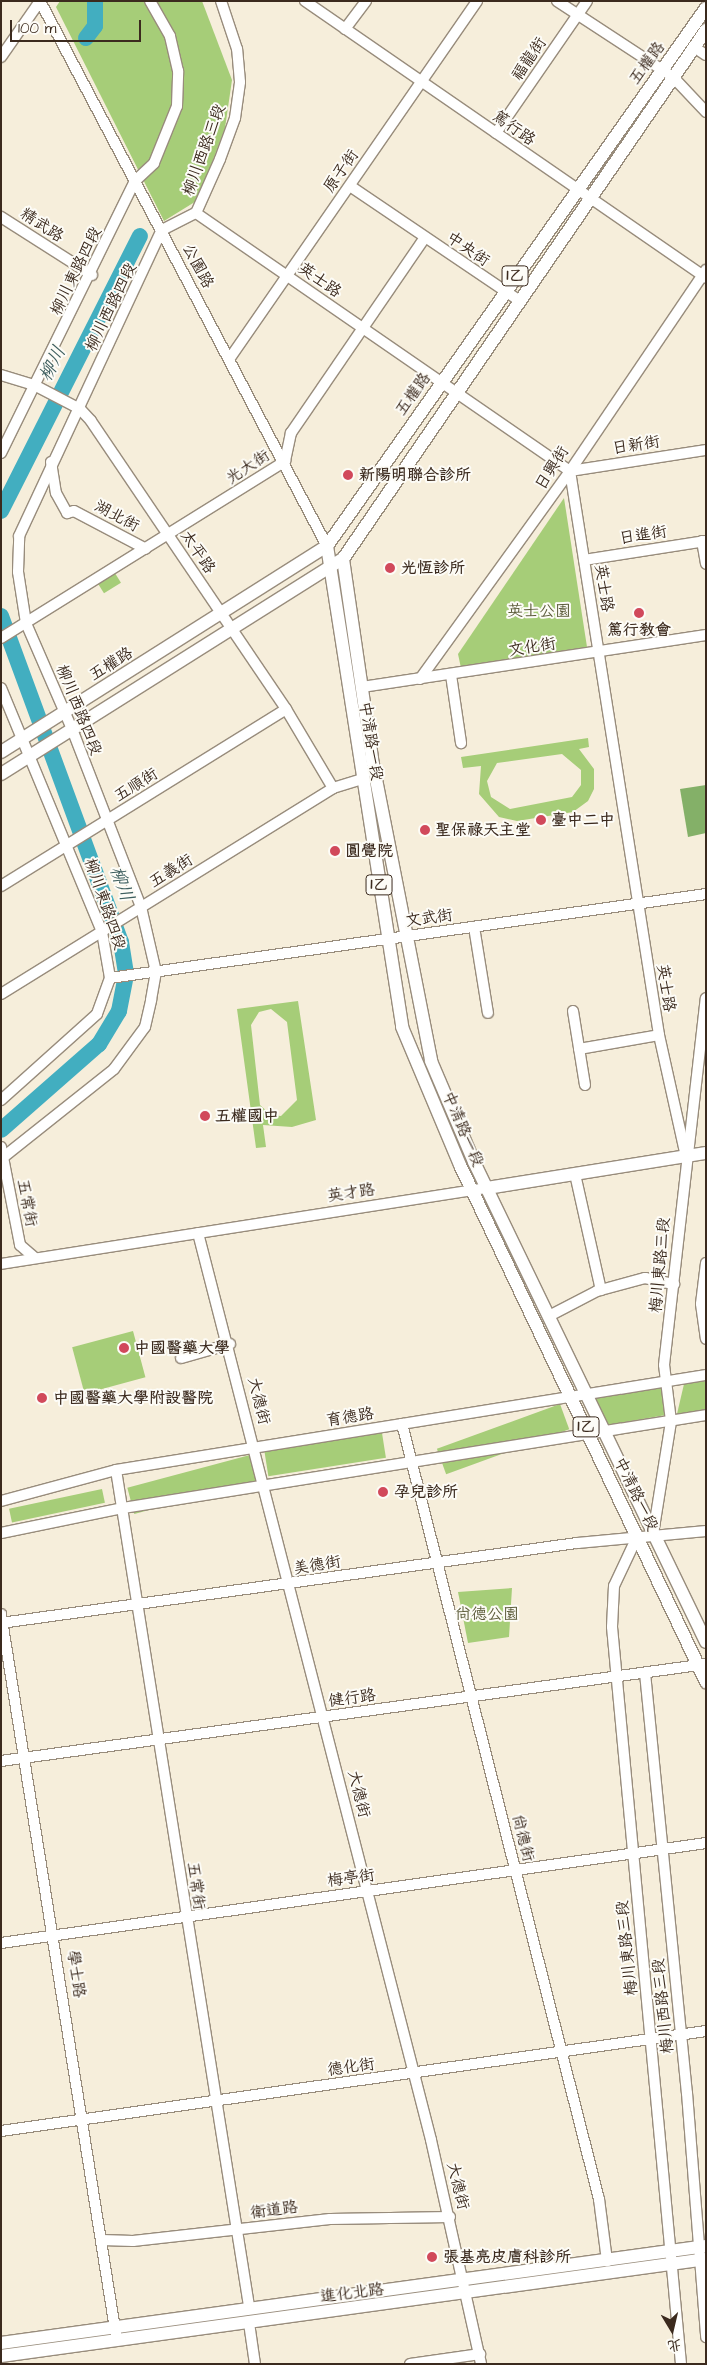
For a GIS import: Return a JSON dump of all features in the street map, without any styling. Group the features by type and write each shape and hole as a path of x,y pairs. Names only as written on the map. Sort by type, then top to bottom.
{"main road":[{"name":"五權路","path":"22,738 327,546 576,189 706,8"},
{"name":"五權路","path":"343,559 706,30"},
{"path":"1,774 343,559 327,546"},
{"name":"中清路一段","path":"327,546 328,567 360,780 402,1027 472,1191 701,1665 706,1682"},
{"name":"中清路一段","path":"343,559 372,759 404,936 431,1061 488,1188 706,1642"},
{"path":"1,752 22,738"},
{"name":"英才路","path":"488,1188 706,1154"},
{"name":"進化北路","path":"1,2343 249,2306 463,2282 607,2261 702,2253"},
{"name":"進化北路","path":"1,2356 466,2295 670,2256"}],"street":[{"path":"1,57 40,1"},
{"name":"公園路","path":"40,1 230,358 327,546"},
{"path":"135,181 154,163 177,106 178,88 170,36 150,1"},
{"name":"柳川西路三段","path":"162,230 196,213 235,118 240,82 236,49 221,1"},
{"name":"篤行路","path":"305,1 576,189 591,196 704,275"},
{"path":"344,29 366,1"},
{"name":"原子街","path":"230,358 286,275 350,186 419,80 477,1"},
{"path":"557,1 673,77 706,112"},
{"name":"福龍街","path":"496,133 587,1"},
{"path":"694,47 706,55"},
{"name":"柳川東路四段","path":"1,453 92,275 135,181"},
{"name":"中央街","path":"350,186 504,292 520,301"},
{"name":"英士路","path":"196,213 570,471 659,1035 686,1157"},
{"name":"精武路","path":"1,216 92,275"},
{"name":"柳川西路四段","path":"2,1153 94,1087 128,1053 146,1027 156,972 139,908 102,823 66,712 22,625 18,572 19,536 51,462 80,409 162,230"},
{"name":"光大街","path":"1,638 169,536 284,461 291,433 364,329 425,237"},
{"name":"日興街","path":"420,679 570,471 704,275"},
{"path":"1,375 36,386 80,409"},
{"name":"太平路","path":"80,409 222,613 286,709 333,788"},
{"name":"日新街","path":"570,471 706,450"},
{"name":"湖北街","path":"51,462 56,493 67,513 74,511 146,549"},
{"path":"704,541 706,564"},
{"name":"日進街","path":"584,560 704,541"},
{"name":"文化街","path":"362,687 706,635"},
{"path":"451,675 461,743"},
{"name":"柳川東路四段","path":"1,688 29,756 72,842 105,930 110,978"},
{"name":"五順街","path":"1,886 286,709"},
{"path":"360,780 372,759"},
{"name":"五義街","path":"1,994 333,788 360,780"},
{"name":"文武街","path":"110,978 474,927 637,901 706,894"},
{"path":"474,927 488,1013"},
{"path":"1,1100 96,1014 110,978"},
{"name":"梅川東路三段","path":"654,1534 671,1421 667,1382 674,1284 686,1157 706,998"},
{"path":"573,1011 585,1085"},
{"path":"579,1049 659,1035"},
{"name":"五常街","path":"2,1153 20,1245 35,1258"},
{"path":"574,1174 601,1290"},
{"name":"英才路","path":"1,1264 488,1188"},
{"name":"大德街","path":"198,1233 230,1344 325,1717 450,2217 481,2359"},
{"path":"706,1263 701,1304 706,1337"},
{"path":"549,1316 601,1290 645,1278 674,1284"},
{"path":"181,1358 230,1344"},
{"name":"育德路","path":"1,1501 116,1470 706,1375"},
{"path":"1,1533 123,1508 706,1415"},
{"name":"尚德街","path":"402,1424 410,1462 472,1697 599,2198 607,2261"},
{"name":"五常街","path":"116,1470 160,1740 214,2101 249,2306"},
{"path":"654,1534 706,1531"},
{"name":"美德街","path":"2,1620 138,1605 436,1562 654,1534"},
{"name":"梅川東路三段","path":"638,1535 614,1586 616,1677 680,2364"},
{"name":"學士路","path":"2,1620 26,1758 117,2341"},
{"name":"健行路","path":"1,1761 701,1665"},
{"name":"梅川西路三段","path":"645,1673 702,2253 706,2337"},
{"name":"梅亭街","path":"1,1942 706,1843"},
{"name":"德化街","path":"1,2131 706,2032"},
{"name":"衛道路","path":"102,2240 235,2231 330,2219 450,2217"},
{"path":"249,2323 255,2364"},
{"path":"410,2364 481,2359"}],"green space":[{"path":"60,1 202,1 232,80 225,128 198,200 164,221 56,7"},
{"name":"英士公園","path":"564,498 587,647 461,668 458,654"},
{"path":"113,570 121,583 104,593 96,581"},
{"path":"588,738 589,747 579,749 594,769 594,789 588,801 573,812 517,821 499,817 479,794 481,766 463,768 461,757","holes":["562,754 581,770 581,785 572,797 510,809 491,797 487,781 497,763"]},
{"path":"706,785 706,833 688,837 680,789"},
{"path":"298,1001 316,1120 292,1127 263,1125 266,1147 256,1148 237,1009","holes":["271,1009 287,1022 297,1100 281,1116 271,1115 260,1105 251,1025 259,1012"]},
{"path":"133,1331 145,1377 85,1394 72,1347"},
{"path":"706,1381 706,1410 677,1414 684,1384"},
{"path":"662,1388 666,1415 608,1425 595,1398"},
{"path":"560,1404 569,1429 446,1474 437,1449"},
{"path":"382,1433 386,1458 268,1476 264,1452"},
{"path":"250,1455 257,1481 134,1514 127,1488"},
{"path":"102,1489 105,1503 12,1522 9,1509"},
{"name":"尚德公園","path":"512,1588 509,1637 468,1643 458,1592"}],"waterway":[{"name":"柳川","path":"86,38 95,26 95,1"},
{"name":"柳川","path":"1,511 140,236"},
{"name":"柳川","path":"1,616 121,942 126,975 119,1011 99,1044 1,1130"}],"place":[{"name":"新陽明聯合診所","path":"348,475"},
{"name":"光恆診所","path":"390,568"},
{"name":"篤行教會","path":"639,613"},
{"name":"臺中二中","path":"541,820"},
{"name":"聖保祿天主堂","path":"425,830"},
{"name":"圓覺院","path":"335,851"},
{"name":"五權國中","path":"205,1116"},
{"name":"中國醫藥大學","path":"124,1348"},
{"name":"中國醫藥大學附設醫院","path":"42,1398"},
{"name":"孕兒診所","path":"383,1492"},
{"name":"張基亮皮膚科診所","path":"432,2257"}]}
